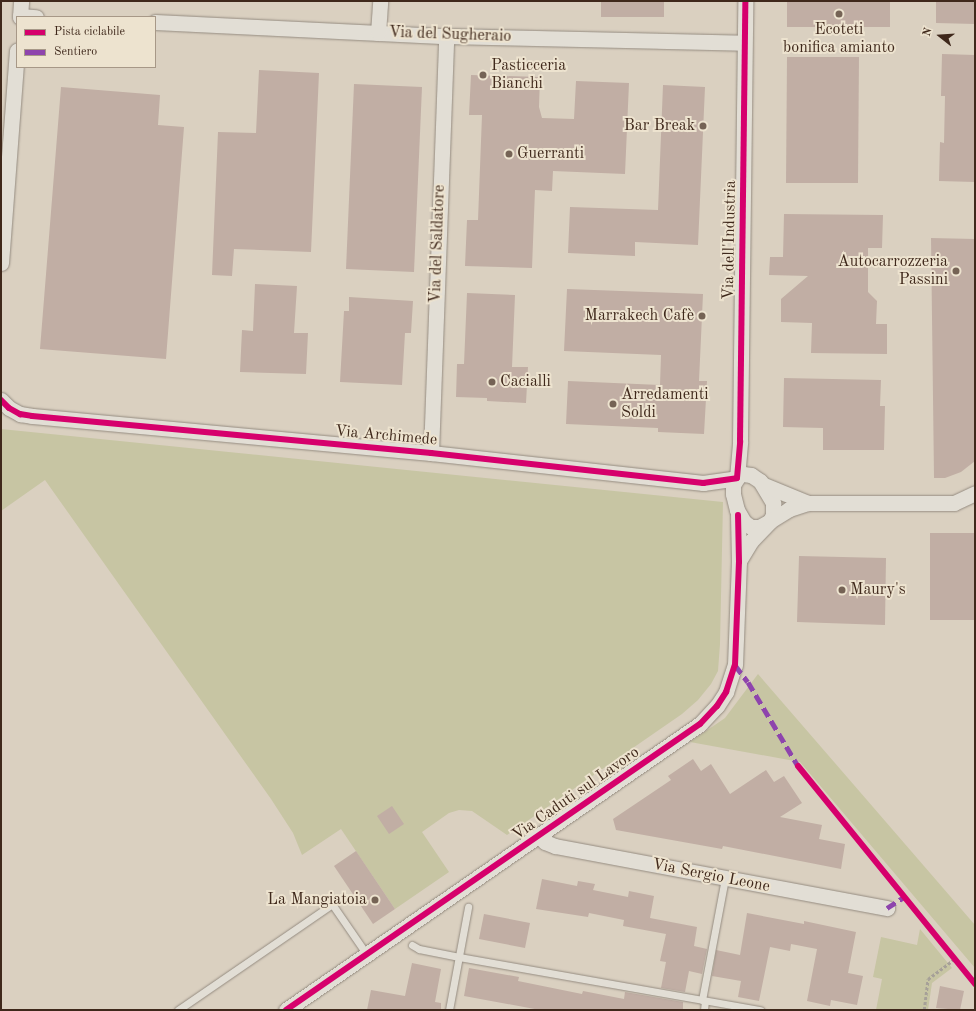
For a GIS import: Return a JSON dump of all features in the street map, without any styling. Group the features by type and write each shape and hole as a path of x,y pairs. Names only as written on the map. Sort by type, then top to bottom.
{"street":[{"path":"20,16 21,1"},
{"path":"378,33 380,1"},
{"name":"Via dell'Industria","path":"737,478 740,441 745,1"},
{"name":"Via del Sugheraio","path":"156,22 446,36 744,44"},
{"name":"Via del Saldatore","path":"431,453 446,36"},
{"path":"1,263 16,64"},
{"name":"Via Archimede","path":"1,400 9,408 20,414 32,416 431,453 703,482 737,478"},
{"name":"Via dell'Industria","path":"740,441 752,468 762,483"},
{"path":"737,478 739,475 747,474 762,483 808,503"},
{"name":"Via Caduti sul Lavoro","path":"286,1010 700,724 717,706 726,692 735,665 739,562 738,515 732,490 737,478"},
{"name":"Via Archimede","path":"703,482 718,488 734,499"},
{"path":"762,483 773,503 773,515 770,521"},
{"path":"738,515 751,527 759,527 789,509 808,503 954,502 975,493"},
{"name":"Via Caduti sul Lavoro","path":"739,562 755,536 770,521"},
{"name":"Via Sergio Leone","path":"539,836 545,842 555,846 887,908"}],"lane":[{"path":"704,1010 704,1000 725,878"},
{"path":"178,1010 332,904 367,955"},
{"path":"449,1010 468,907"},
{"path":"412,945 419,949 458,957 760,1010"}],"path":[{"path":"798,766 975,984"},
{"path":"924,1010 928,979 955,959"}],"shaded area":[{"path":"1,429 723,502 720,644 718,671 711,684 698,700 682,714 507,835 472,811 459,810 449,813 422,832 449,872 395,909 341,829 302,855 293,833 271,799 45,480 1,511"},
{"path":"758,674 975,925 975,968 800,762 690,742 725,718"},
{"path":"920,929 952,968 932,983 928,1010 876,1010 882,979 873,977 881,937 917,945"}],"building":[{"path":"601,1 664,1 664,17 601,17"},
{"name":"Ecoteti bonifica amianto","path":"787,1 890,1 890,27 787,27"},
{"path":"936,1 975,1 975,24 936,23"},
{"path":"942,54 975,55 975,182 939,181 940,142 944,143 945,96 941,96"},
{"path":"787,57 859,57 858,183 786,183"},
{"path":"259,70 319,73 311,252 234,249 232,276 212,275 218,132 256,133"},
{"path":"471,75 540,77 539,107 542,118 574,119 576,81 629,83 625,174 553,171 552,191 535,190 532,268 465,266 467,220 478,220 482,115 469,115"},
{"path":"354,84 422,87 414,272 346,269"},
{"path":"663,85 705,87 698,245 635,242 635,256 568,253 570,207 658,210"},
{"path":"61,87 160,95 158,125 184,127 166,359 40,349"},
{"path":"784,214 883,215 882,248 868,248 868,292 877,301 876,324 887,324 887,354 811,353 812,323 781,322 781,299 808,276 769,275 770,257 783,257"},
{"path":"931,238 975,239 975,461 961,472 945,478 934,478"},
{"path":"255,284 297,286 294,333 308,333 306,374 240,372 242,330 253,331"},
{"path":"567,289 703,294 699,381 707,381 704,434 658,432 658,428 566,424 568,381 660,385 661,355 564,351"},
{"path":"467,293 515,295 512,367 528,367 526,403 487,401 487,398 456,397 457,364 464,364"},
{"path":"349,297 413,301 411,333 405,333 402,385 340,382 344,311 349,311"},
{"path":"784,378 881,380 880,406 885,406 884,450 823,450 823,428 783,427"},
{"path":"930,533 975,533 975,620 930,620"},
{"name":"Maury's","path":"799,556 886,558 885,625 797,622"},
{"path":"693,759 701,771 711,764 730,794 766,770 774,782 784,776 802,803 780,817 822,825 819,839 845,844 841,869 723,846 722,849 616,830 613,819 671,780 668,776"},
{"path":"392,806 404,824 389,834 377,816"},
{"path":"356,851 395,909 373,924 334,866"},
{"path":"542,879 577,886 578,881 595,884 593,890 628,897 629,891 654,896 650,918 697,927 694,946 707,949 702,974 689,971 685,992 661,988 666,962 660,961 666,934 623,926 624,920 589,913 588,917 536,909"},
{"path":"747,913 804,924 804,921 856,932 848,973 863,976 857,1005 831,1000 830,1006 807,1001 817,949 791,944 790,951 770,947 759,1001 738,997 741,981 712,976 716,950 740,955"},
{"path":"484,914 530,923 525,948 479,939"},
{"path":"412,963 441,969 435,1002 441,1003 441,1010 367,1010 371,990 405,996"},
{"path":"469,968 519,977 518,981 582,994 583,991 624,999 625,992 683,1002 683,1010 540,1010 464,996"},
{"path":"940,986 964,991 960,1010 936,1008"}],"marked path":[{"path":"735,665 748,682 798,766"},
{"path":"887,908 904,897"}],"cycle path":[{"path":"1,400 9,408 20,414 32,416 431,453 703,483 737,478 740,441 745,1"},
{"path":"286,1010 700,724 717,706 726,692 735,665 739,562 738,515"},
{"path":"798,766 975,984"}],"place":[{"name":"Ecoteti bonifica amianto","path":"839,14"},
{"name":"Pasticceria Bianchi","path":"483,75"},
{"name":"Bar Break","path":"703,126"},
{"name":"Guerranti","path":"509,154"},
{"name":"Autocarrozzeria Passini","path":"956,271"},
{"name":"Marrakech Cafè","path":"702,316"},
{"name":"Cacialli","path":"492,382"},
{"name":"Arredamenti Soldi","path":"613,404"},
{"name":"Maury's","path":"842,590"},
{"name":"La Mangiatoia","path":"375,900"}]}
